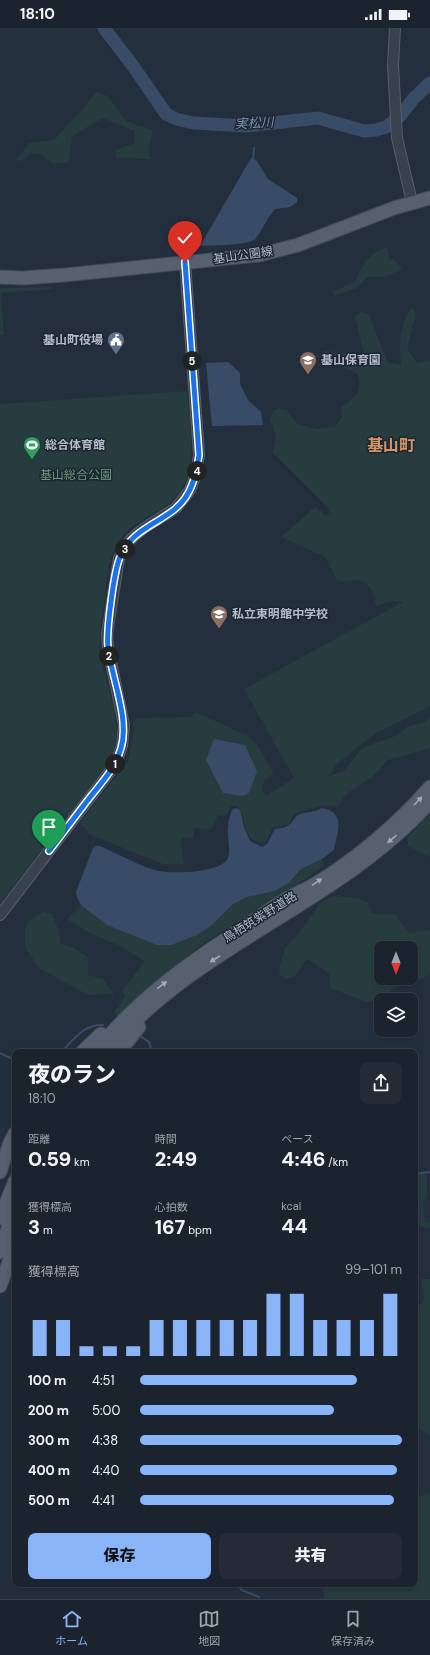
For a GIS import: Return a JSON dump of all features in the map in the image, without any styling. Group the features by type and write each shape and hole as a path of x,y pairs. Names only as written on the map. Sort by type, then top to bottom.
{"main road":[{"name":"基山公園線","path":"0,277 30,278 259,255 298,245 412,202 430,198"},
{"name":"鳥栖筑紫野道路","path":"97,1049 113,1030 203,954 288,898 310,887 361,851 392,826 430,787"},
{"path":"85,1049 110,1025 360,865 392,840 430,802"},
{"path":"110,1049 150,1000"},
{"path":"121,1049 136,1031 150,1000"},
{"path":"0,1172 8,1145"},
{"path":"0,1218 12,1188"},
{"path":"0,1252 12,1216"},
{"path":"0,1286 12,1254"}],"street":[{"path":"395,28 393,65 397,138 412,202"},
{"path":"0,915 115,765 122,746 124,726 108,648 107,634 119,558 131,539 144,528 176,508 190,490 196,474 199,455 185,262"}],"green space":[{"path":"96,92 108,96 126,121 153,131 149,148 150,159 116,158 115,151 134,143 134,131 103,118 72,136 69,162 53,164 41,154 30,153 22,161 16,160 29,143 54,140 78,115"},
{"path":"386,247 390,260 394,259 402,269 385,277 367,277 357,288 334,296 333,292 355,281 366,260 376,252"},
{"path":"51,287 53,289 1,293 4,335 0,335 0,288"},
{"path":"412,308 416,313 407,349 417,363 430,360 430,705 425,709 376,733 335,765 333,771 327,777 344,771 362,748 398,735 407,727 425,722 430,716 430,748 388,760 372,777 346,794 338,806 320,806 294,814 288,825 273,827 266,841 259,842 250,837 246,829 242,813 237,806 231,806 225,816 219,815 211,829 194,828 193,838 182,838 181,843 184,864 163,864 91,835 80,823 128,761 134,730 133,721 139,718 191,717 196,712 248,736 257,744 274,774 264,780 262,791 266,796 294,778 244,689 403,602 392,601 376,606 372,590 369,585 364,582 354,580 338,582 325,557 281,537 315,507 326,516 331,511 273,453 276,436 270,420 273,411 279,408 287,411 297,424 317,429 335,427 342,417 341,407 354,398 359,390 358,374 323,358 320,354 324,351 364,354 355,316 361,312 369,315 388,363 401,365 401,335 405,320"},
{"name":"基山総合公園","path":"187,391 191,426 191,450 188,473 184,484 171,502 159,511 133,526 122,537 114,550 109,565 100,632 100,651 116,723 114,751 96,780 0,903 0,404"},
{"path":"430,813 430,857 408,846 407,838"},
{"path":"322,859 324,866 262,908 205,942 116,1017 115,1011 125,996 122,991 145,961 118,945 90,933 67,919 81,905 107,925 212,925 233,904 247,897 275,891 289,883 301,869"},
{"path":"332,896 358,898 367,902 373,914 395,914 409,933 430,930 430,973 418,980 418,941 374,941 374,985 404,985 393,989 388,993 374,993 374,1001 366,1002 330,988 329,973 307,959 295,976 286,979 280,975 279,968 285,948 298,934 322,901"},
{"path":"43,912 51,913 59,930 61,944 74,948 88,957 88,975 103,979 114,994 88,995 39,968 25,947 25,929 29,921"},
{"path":"423,1173 427,1177 427,1196 423,1202 425,1222 430,1223 430,1229 419,1226 418,1223 418,1174"},
{"path":"421,1279 430,1279 430,1436 418,1427 418,1308 424,1298"},
{"path":"430,1492 430,1599 323,1599 325,1595 321,1587 418,1587 418,1498"}],"water":[{"path":"251,158 256,160 268,179 297,198 297,202 290,207 275,209 256,238 252,241 239,244 200,246"},
{"path":"228,362 240,373 240,384 248,400 261,412 263,425 212,426 206,363"},
{"path":"214,739 245,745 257,771 249,793 243,796 223,793 206,760"},
{"path":"236,808 240,810 244,827 250,841 262,847 267,844 275,829 290,824 298,815 322,808 330,811 335,814 338,819 338,831 334,850 322,859 301,869 289,883 275,891 247,897 233,904 212,925 197,935 171,945 157,945 107,925 81,905 76,892 93,848 96,846 100,846 138,864 159,871 185,872 217,867 224,863 228,858 228,824 232,810"}],"waterway":[{"name":"実松川","path":"104,28 133,66 166,114 176,119 194,123 246,126 318,118 364,131 376,130 386,127 400,116 414,98 430,83"},
{"path":"253,161 254,148"},
{"path":"64,1049 80,1033 90,1027 103,1025"},
{"path":"139,1035 149,1042 151,1049"},
{"path":"0,1053 12,1059"},
{"path":"418,1174 430,1172"},
{"path":"238,1587 259,1597"}],"place":[{"name":"基山町役場","path":"116,355"},
{"name":"基山保育園","path":"308,375"},
{"name":"総合体育館","path":"32,460"},
{"name":"私立東明館中学校","path":"219,629"}],"district":[{"name":"基山町","path":"391,445"}],"route":[{"path":"49,851 115,765 122,746 124,726 108,648 107,634 119,558 131,539 144,528 176,508 190,490 196,474 199,455 185,262"}]}
